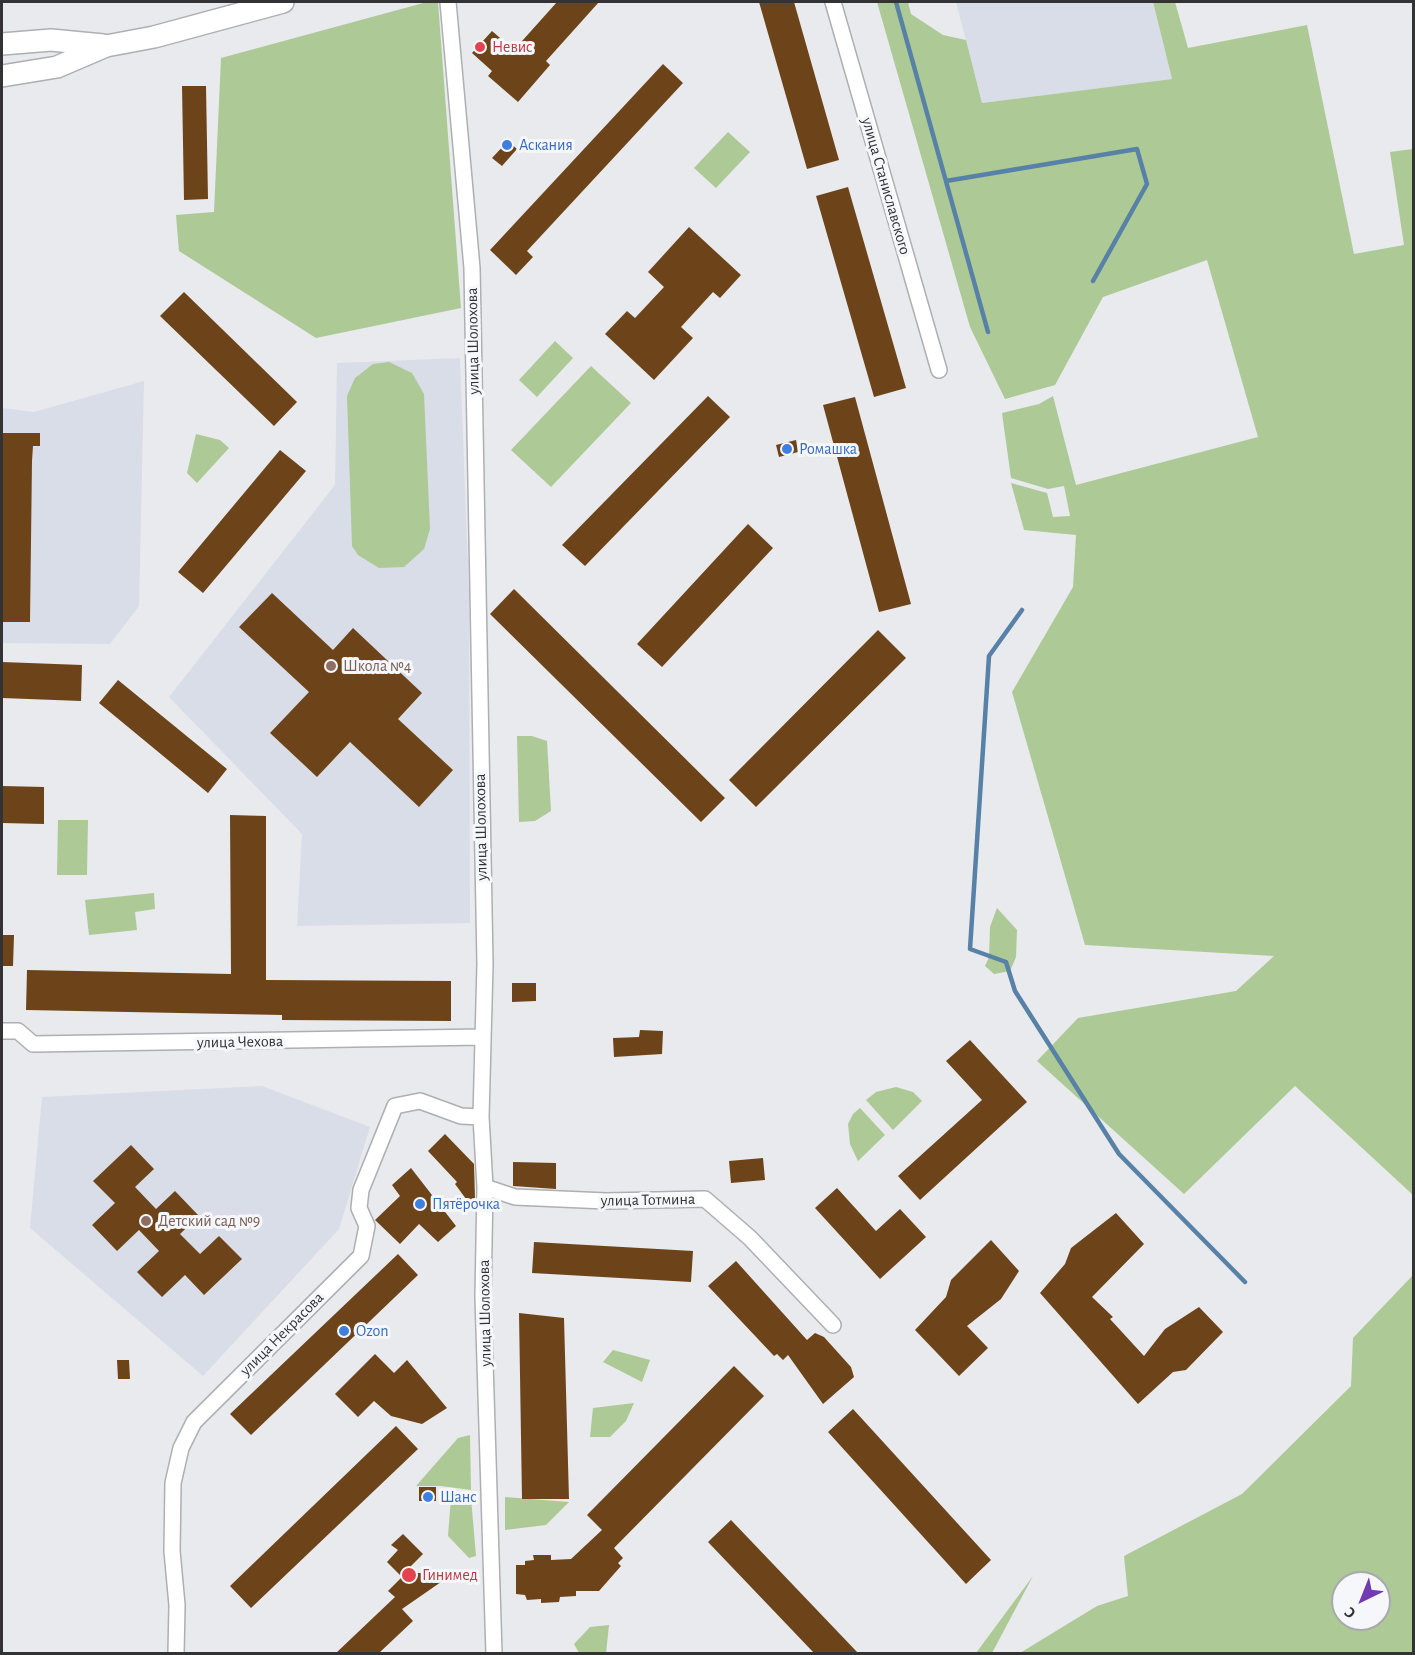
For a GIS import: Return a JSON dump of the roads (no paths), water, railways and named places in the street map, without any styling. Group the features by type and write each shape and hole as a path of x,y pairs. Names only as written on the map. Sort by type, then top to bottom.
{"main road":[{"path":"2,76 57,67 106,46 154,37 283,2"},
{"path":"2,44 51,40 106,46"}],"street":[{"name":"улица Шолохова","path":"448,2 472,268 485,964 481,1117 485,1187 483,1297 494,1653"},
{"name":"улица Станиславского","path":"833,2 939,370"},
{"name":"улица Чехова","path":"2,1031 18,1031 33,1044 483,1037"},
{"name":"улица Некрасова","path":"176,1653 177,1605 172,1551 173,1483 181,1448 194,1422 361,1256 367,1226 359,1208 361,1190 395,1106 420,1101 461,1116 481,1117"},
{"name":"улица Тотмина","path":"485,1187 515,1197 606,1201 705,1199 750,1238 833,1325"}],"waterway":[{"path":"896,2 988,332"},
{"path":"946,181 1137,149 1147,184 1093,281"},
{"path":"1022,610 989,656 970,949 1006,962 1015,991 1119,1154 1245,1282"}],"place":[{"name":"Невис","path":"480,47"},
{"name":"Аскания","path":"507,145"},
{"name":"Ромашка","path":"787,449"},
{"name":"Школа №4","path":"331,666"},
{"name":"Пятёрочка","path":"420,1204"},
{"name":"Детский сад №9","path":"146,1221"},
{"name":"Ozon","path":"344,1331"},
{"name":"Шанс","path":"428,1497"},
{"name":"Гинимед","path":"409,1575"}]}
